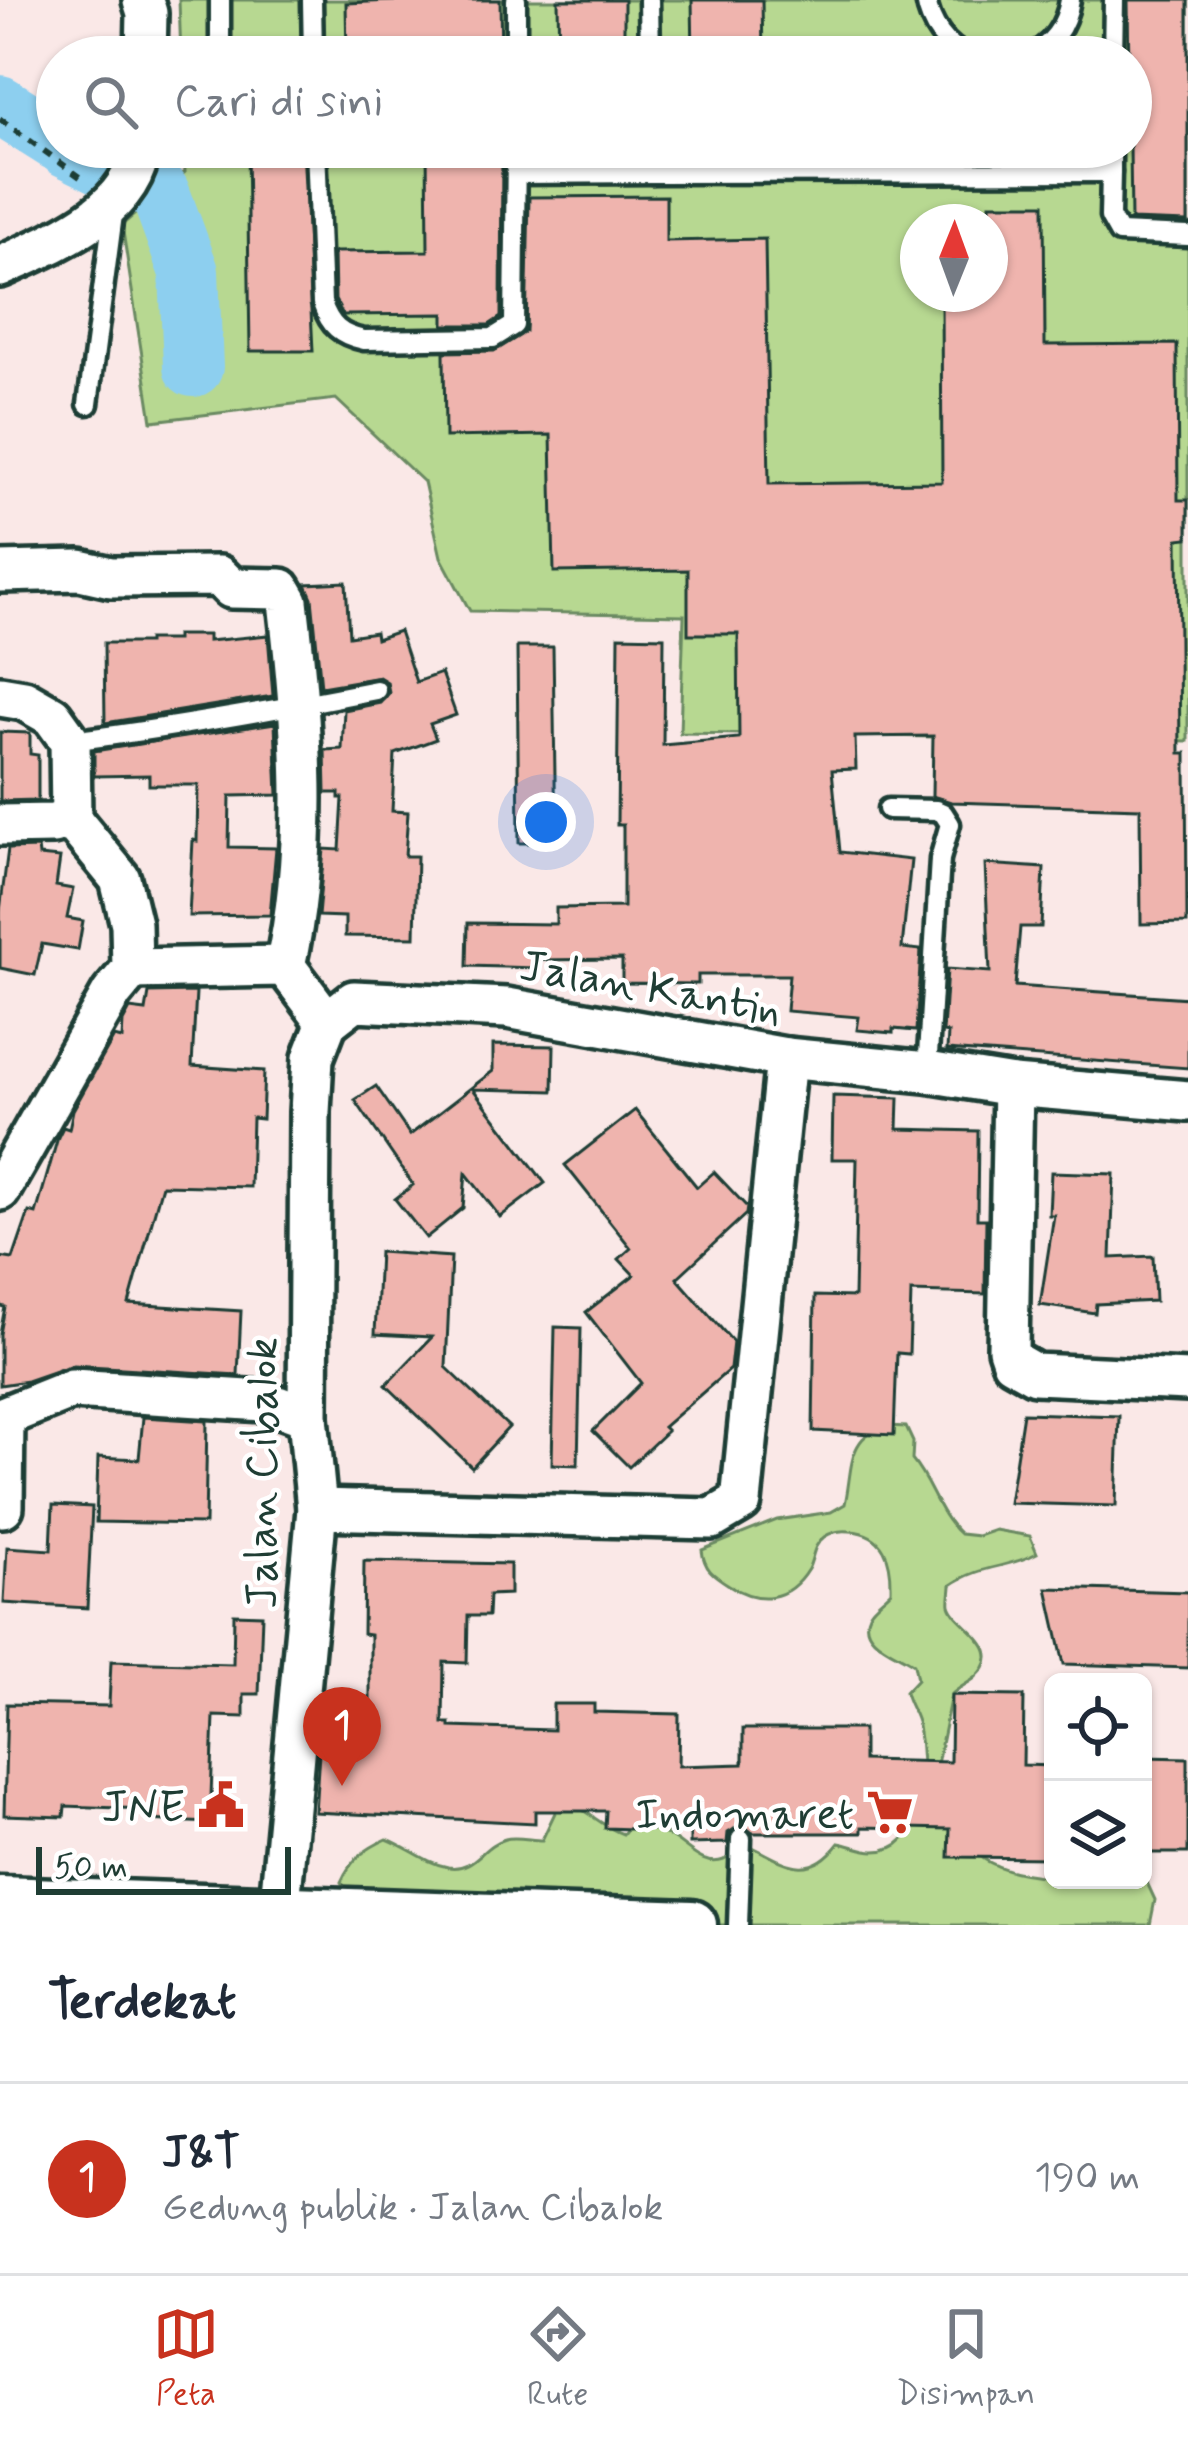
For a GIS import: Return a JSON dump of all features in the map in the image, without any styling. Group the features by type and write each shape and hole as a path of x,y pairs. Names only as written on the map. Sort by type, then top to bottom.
{"street":[{"path":"143,0 146,36"},
{"path":"0,267 115,202 137,168"},
{"path":"0,572 219,576 231,588 281,589 288,601 300,705 299,904 285,966 327,1022"},
{"path":"0,696 24,700 52,716 70,741 71,819 120,879 131,924 132,968 112,993 0,1190"},
{"path":"0,825 71,819"},
{"path":"132,968 285,966"},
{"name":"Jalan Kantin","path":"327,1022 354,1001 507,1009 786,1058 927,1072 1012,1087 1188,1102"},
{"name":"Jalan Cibalok","path":"279,1918 317,1509 308,1417 310,1112 313,1058 327,1022"},
{"path":"317,1509 712,1519 741,1502 786,1058"},
{"path":"1012,1087 1008,1349 1012,1361 1035,1374 1188,1382"},
{"path":"0,1507 2,1418 72,1388 264,1402 308,1417"},
{"path":"0,1901 279,1918 692,1925"}],"lane":[{"path":"220,0 220,36"},
{"path":"312,0 313,36"},
{"path":"516,0 516,36"},
{"path":"649,0 650,36"},
{"path":"926,0 940,36"},
{"path":"1057,36 1070,0"},
{"path":"1113,36 1114,0"},
{"path":"317,168 322,303 329,323 348,337 364,340 493,338 514,325 516,168"},
{"path":"652,168 652,173"},
{"path":"1111,168 1110,217 1119,232 1188,236"},
{"path":"516,174 1111,172"},
{"path":"88,404 115,202"},
{"path":"70,741 205,724 376,690"},
{"path":"888,809 936,810 950,824 937,890 927,1072"},
{"path":"738,1925 741,1839"}],"path":[{"path":"0,119 36,145"},
{"path":"68,168 115,202"}],"green space":[{"path":"179,0 1188,0 1188,741 680,733 684,615 470,611 441,557 424,482 336,399 152,421 122,225 185,168 1152,168 1152,36 180,36"},
{"path":"906,1427 913,1442 912,1460 960,1534 978,1536 995,1530 1030,1536 1037,1553 951,1585 954,1613 978,1638 987,1656 975,1678 951,1695 936,1769 943,1820 990,1863 1044,1876 1044,1889 1150,1889 1155,1900 1150,1925 314,1925 350,1893 341,1882 349,1867 387,1839 432,1862 458,1867 505,1839 542,1840 560,1802 623,1834 627,1829 659,1831 712,1862 751,1846 786,1863 807,1866 839,1843 875,1851 893,1847 905,1837 914,1821 922,1782 918,1726 905,1692 917,1679 914,1664 881,1645 868,1631 871,1611 891,1591 884,1550 862,1533 830,1534 817,1544 800,1580 782,1594 761,1597 714,1575 702,1550 777,1520 831,1512 845,1504 854,1455 874,1430"}],"building":[{"path":"500,0 501,36 347,36 346,3"},
{"path":"558,0 624,0 624,36 559,36"},
{"path":"692,0 762,0 763,36 693,36"},
{"path":"1128,0 1188,0 1188,222 1131,220 1130,168 1152,168 1152,36 1128,36"},
{"path":"247,168 304,168 313,351 250,351"},
{"path":"427,168 502,168 501,317 489,325 444,325 444,314 343,315 335,300 334,252 428,251"},
{"path":"666,196 666,241 765,239 769,484 942,482 941,312 1008,312 1008,204 1044,204 1045,345 1177,344 1178,500 1188,500 1188,538 1178,539 1187,923 1141,924 1140,808 951,802 932,796 933,736 855,737 856,769 832,770 840,852 911,860 902,948 921,950 916,1031 857,1030 859,1017 786,1011 789,975 698,975 698,984 622,983 622,959 537,960 537,968 467,966 468,923 556,924 556,908 623,907 623,825 617,825 619,636 664,637 663,745 739,738 738,634 688,634 688,570 554,572 551,435 445,437 444,352 494,351 526,331 529,197"},
{"path":"346,582 349,636 375,632 376,639 399,631 416,682 441,673 456,715 430,724 436,739 395,754 392,811 408,812 405,856 417,856 415,937 345,936 345,917 318,916 324,849 340,850 343,798 339,793 326,793 325,750 342,749 344,710 380,703 389,693 387,682 379,677 321,687 312,598 306,584"},
{"path":"176,635 208,635 208,641 268,635 273,696 105,723 104,643 176,640"},
{"path":"517,647 553,647 556,843 519,843"},
{"path":"275,723 278,795 230,796 229,847 276,848 270,915 189,916 198,785 149,785 149,775 94,776 94,751"},
{"path":"0,732 30,733 30,754 38,755 38,800 0,801"},
{"path":"38,848 39,856 60,858 56,886 73,889 67,918 83,921 78,950 42,944 35,975 0,968 0,911 8,849"},
{"path":"985,864 1044,868 1041,927 1020,927 1015,986 1188,998 1188,1068 947,1050 948,1033 943,1032 947,969 990,972"},
{"path":"196,992 192,1066 264,1071 262,1119 252,1118 250,1187 162,1185 129,1304 241,1311 238,1375 73,1365 0,1385 5,1307 0,1306 0,1257 13,1259 29,1212 36,1214 58,1137 63,1127 69,1129 73,1110 114,1037 122,1039 130,1009 146,1011 149,993"},
{"path":"493,1045 554,1046 553,1091 473,1089 545,1183 500,1217 466,1173 463,1208 426,1238 395,1199 413,1185 355,1100 376,1086 410,1135 493,1071"},
{"path":"833,1096 899,1098 898,1129 978,1131 977,1219 986,1219 985,1294 911,1292 909,1354 897,1353 894,1435 813,1431 815,1296 854,1297 857,1159 832,1159"},
{"path":"635,1110 697,1187 714,1172 747,1207 746,1214 677,1278 733,1342 730,1369 663,1427 667,1431 629,1467 593,1431 641,1383 586,1312 634,1275 619,1259 631,1248 565,1165"},
{"path":"1051,1172 1114,1174 1111,1258 1153,1256 1155,1301 1096,1304 1095,1313 1040,1305 1054,1215 1049,1215"},
{"path":"379,1252 451,1257 446,1367 509,1427 472,1467 386,1385 432,1337 375,1334"},
{"path":"555,1327 581,1328 578,1465 552,1464"},
{"path":"1023,1413 1119,1416 1116,1506 1009,1503"},
{"path":"143,1417 207,1421 205,1524 96,1522 98,1457 139,1459"},
{"path":"53,1505 92,1507 87,1608 4,1603 7,1547 51,1550"},
{"path":"364,1561 510,1564 510,1594 489,1595 488,1616 468,1616 467,1663 444,1662 443,1723 553,1730 553,1704 594,1704 594,1712 679,1714 678,1766 743,1764 743,1729 863,1729 863,1760 950,1762 951,1695 1024,1696 1023,1765 1044,1766 1044,1858 949,1857 950,1829 862,1827 862,1833 753,1833 740,1826 728,1833 727,1843 690,1844 690,1831 605,1828 606,1811 535,1811 535,1823 315,1812 322,1708 370,1709 370,1635 363,1634"},
{"path":"1047,1588 1188,1592 1188,1668 1064,1664"},
{"path":"234,1614 262,1615 259,1694 244,1694 244,1717 214,1716 210,1823 146,1820 146,1809 65,1806 64,1817 4,1815 7,1704 109,1706 111,1661 233,1664"},
{"path":"1152,1757 1188,1758 1188,1853 1152,1853"}],"waterway":[{"path":"0,105 36,128"},
{"path":"109,168 160,193 189,272 193,367"}],"place":[{"name":"J&T","path":"342,1786"},
{"name":"JNE","path":"221,1805"},
{"name":"Indomaret","path":"890,1812"}]}
